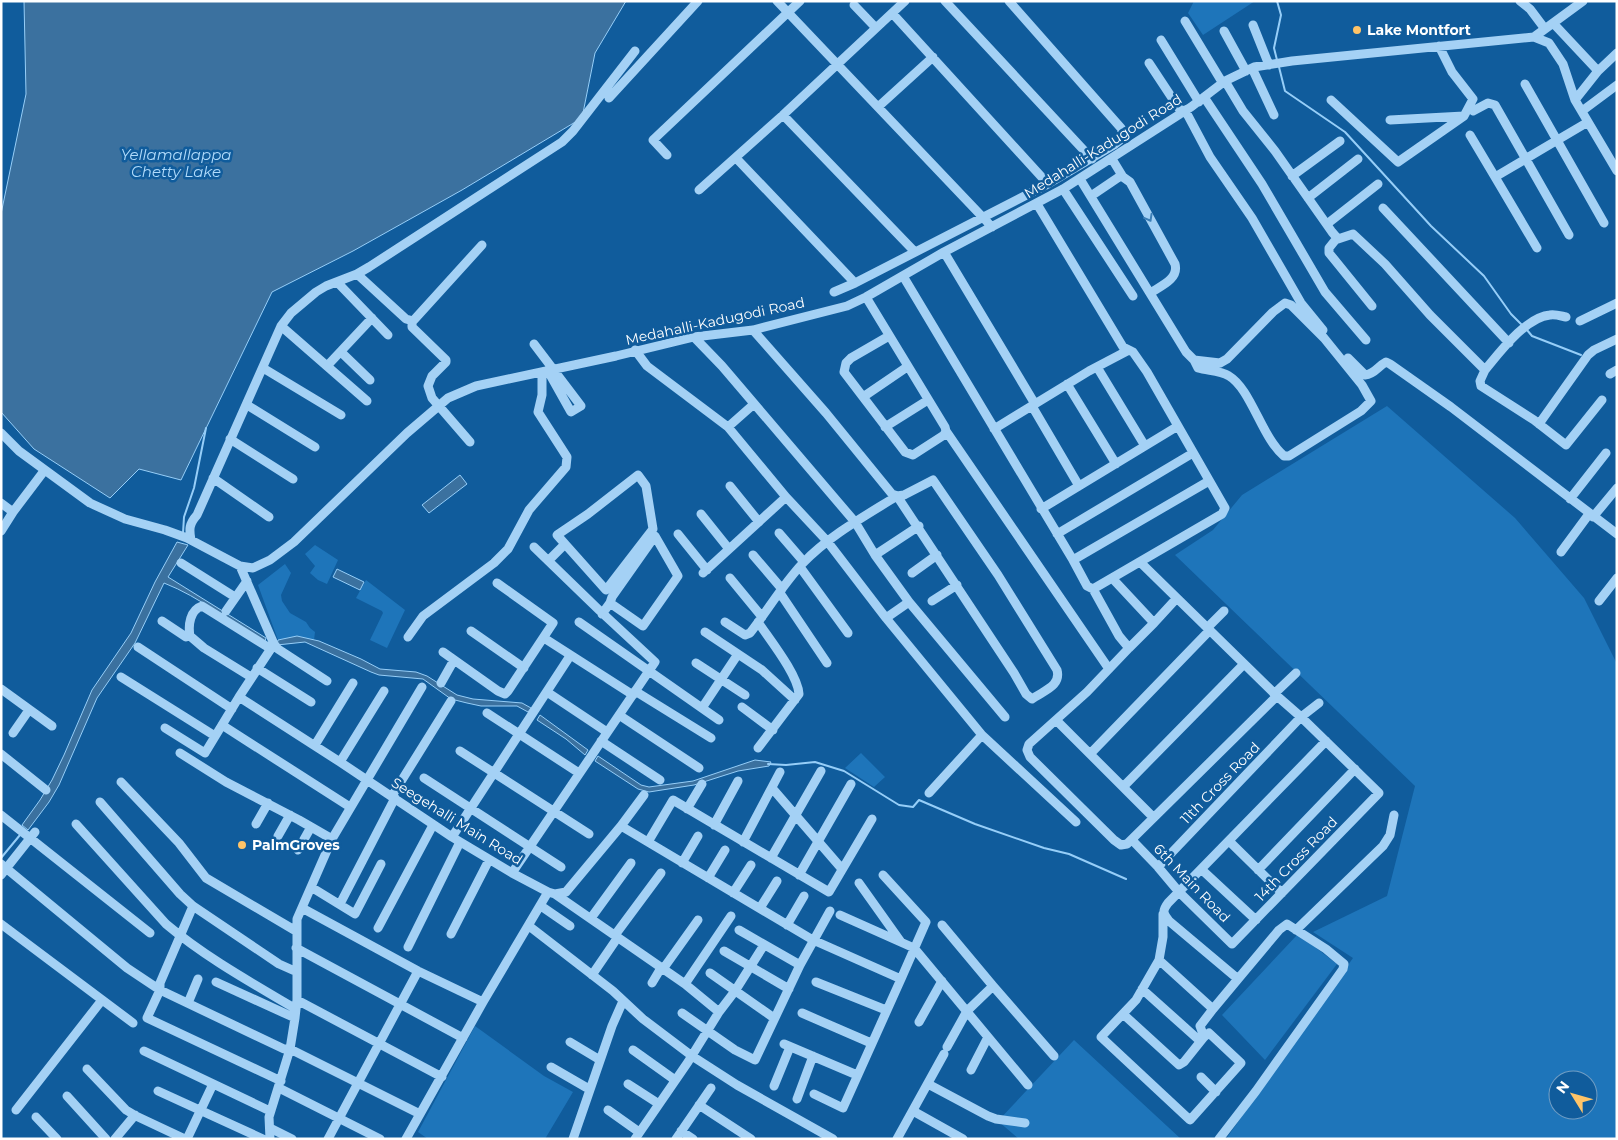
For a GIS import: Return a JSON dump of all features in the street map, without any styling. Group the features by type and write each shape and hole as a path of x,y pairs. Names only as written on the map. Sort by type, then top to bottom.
{"street":[{"path":"609,98 698,1"},
{"path":"777,1 992,227"},
{"path":"668,156 653,140 800,1"},
{"path":"699,190 783,115 905,1"},
{"path":"945,1 1092,159"},
{"path":"834,292 1048,184 1092,159 1120,140 1123,134 1121,128 1009,1"},
{"path":"1520,1 1530,8 1545,29"},
{"name":"Medahalli-Kadugodi Road","path":"240,566 253,568 270,560 294,542 407,433 448,398 476,386 694,337 753,330 847,306 1063,189 1183,112 1224,82 1249,70 1292,60 1534,36 1582,2"},
{"path":"854,5 876,28"},
{"path":"892,13 1048,184"},
{"path":"1185,21 1243,111 1337,238"},
{"path":"1553,23 1598,71"},
{"path":"1253,25 1269,65"},
{"path":"1224,31 1258,84 1274,115"},
{"path":"1534,36 1549,43 1563,64 1575,100 1617,171"},
{"path":"1161,40 1262,184 1326,292 1366,340"},
{"path":"1331,100 1398,162 1464,116 1473,99 1452,72 1439,46"},
{"path":"189,539 189,529 192,521 197,515 247,404 274,338 291,313 316,292 358,274 562,142 573,131 635,51"},
{"path":"1575,100 1598,71 1617,53"},
{"path":"878,107 933,57"},
{"path":"1150,63 1210,157 1252,218 1301,303 1359,370 1366,375 1370,375 1381,364 1386,362 1390,364 1539,473 1617,534"},
{"path":"1525,84 1604,223"},
{"path":"1582,111 1617,85"},
{"path":"1473,111 1488,103 1495,105 1569,235"},
{"path":"783,115 915,252"},
{"path":"1390,120 1464,116"},
{"path":"1495,177 1588,122"},
{"path":"1470,135 1537,248"},
{"path":"1292,176 1340,141"},
{"path":"736,158 855,283"},
{"path":"1112,159 1123,177 1130,182 1175,264 1176,269 1172,278 1150,294"},
{"path":"1308,198 1358,159"},
{"path":"1090,196 1119,177 1123,177"},
{"path":"1080,179 1186,352 1194,360 1198,368 1222,373 1238,383 1261,423 1284,456 1289,456 1361,411 1371,401 1362,385 1324,338 1291,305 1285,303 1272,312 1227,360 1220,363 1194,360"},
{"path":"1327,224 1378,184"},
{"path":"1063,189 1133,296"},
{"path":"1037,204 1123,347 1133,352 1147,372 1225,508 1222,514 1093,589"},
{"path":"1383,208 1508,343"},
{"path":"1337,238 1340,239 1354,234 1359,238 1485,370"},
{"path":"1337,238 1329,248 1330,254 1372,306"},
{"path":"358,274 406,319 412,321 417,318 482,245"},
{"path":"944,252 1079,486"},
{"path":"903,276 1087,586 1093,589 1119,636 1129,648"},
{"path":"337,282 388,335"},
{"path":"866,297 946,431 1109,669"},
{"path":"1580,321 1617,303"},
{"path":"1566,317 1552,314 1534,320 1508,343 1485,370 1480,381 1481,386 1539,424 1565,444 1568,444 1602,400"},
{"path":"327,366 372,318"},
{"path":"412,321 412,327 446,360 432,376 428,386 432,398 470,442"},
{"path":"281,326 367,401"},
{"path":"725,622 745,635 750,633 802,564 827,541 897,496 904,495 933,480 998,575 1056,670 1058,678 1056,682 1032,699 1026,694 919,526 897,496 892,494 826,413 753,330"},
{"path":"890,336 846,363 844,372 885,427 909,455 913,455 944,435 946,431"},
{"path":"694,337 722,366 854,522 909,602 1005,717"},
{"path":"1539,424 1588,355 1617,339"},
{"path":"534,344 548,371 570,412 580,406 548,371"},
{"path":"634,350 647,366 728,427 786,497 827,541 886,618 982,735 1076,822"},
{"path":"994,429 1097,366 1129,350"},
{"path":"341,352 370,380"},
{"path":"1097,366 1145,446"},
{"path":"863,396 907,367"},
{"path":"263,368 341,415"},
{"path":"408,637 423,616 494,563 508,549 529,510 566,467 567,457 538,412 548,371"},
{"path":"1067,384 1116,464"},
{"path":"885,427 928,400"},
{"path":"247,404 315,447"},
{"path":"728,427 754,404"},
{"path":"1041,509 1178,426"},
{"path":"1,433 19,451 44,471 90,502 125,519 166,530 189,539 240,566 272,646"},
{"path":"230,439 294,479"},
{"path":"1057,534 1193,453"},
{"path":"1570,499 1606,453"},
{"path":"1,531 44,471"},
{"path":"638,475 646,486 653,529 606,590 565,544 556,535 588,514 638,475"},
{"path":"213,478 269,517"},
{"path":"1073,560 1209,481"},
{"path":"730,486 759,522"},
{"path":"1562,552 1591,515 1617,488"},
{"path":"678,534 705,571 786,497"},
{"path":"1,503 13,512"},
{"path":"701,514 729,549"},
{"path":"875,555 919,526"},
{"path":"779,532 848,633"},
{"path":"602,614 655,536 678,576 643,626 610,603"},
{"path":"549,560 565,544"},
{"path":"512,873 655,662 602,614 534,546"},
{"path":"753,555 781,591 827,662"},
{"path":"912,573 937,555"},
{"path":"1140,562 1243,665 1355,769 1258,870"},
{"path":"181,563 235,597"},
{"path":"730,578 760,620 799,688 799,694 795,700 758,748"},
{"path":"1112,578 1154,623"},
{"path":"1599,601 1617,578"},
{"path":"226,611 247,581"},
{"path":"443,652 505,694 553,624 497,583"},
{"path":"932,601 957,585"},
{"path":"1176,599 1087,692 1029,744 1027,750 1030,757 1114,840 1121,844 1127,844 1132,840 1296,673"},
{"path":"886,618 909,602"},
{"path":"190,636 190,619 198,607 202,606 278,649 328,681"},
{"path":"1090,754 1224,611"},
{"path":"162,621 186,637 190,636 204,648 251,677"},
{"path":"579,622 720,720"},
{"path":"471,631 524,668"},
{"path":"705,632 762,670 795,700"},
{"path":"544,638 570,656 711,738"},
{"path":"165,728 205,753 272,646"},
{"path":"138,647 232,709"},
{"path":"702,708 738,654"},
{"path":"408,947 470,808 570,656"},
{"path":"440,683 454,660"},
{"path":"696,663 745,695"},
{"path":"1123,787 1243,665"},
{"path":"257,668 311,702"},
{"path":"121,677 215,736"},
{"path":"315,745 353,683"},
{"path":"270,1139 270,1111 290,1049 295,1018 297,919 332,839 366,779 422,688"},
{"path":"340,762 384,691"},
{"path":"2,692 52,726"},
{"path":"547,692 607,732"},
{"name":"Seegehalli Main Road","path":"239,697 315,745 433,825 512,873 552,893 591,918 685,984 719,1012"},
{"path":"340,904 393,797 451,701"},
{"name":"11th Cross Road","path":"1158,867 1301,717 1319,703"},
{"path":"742,707 773,730"},
{"path":"13,733 30,710"},
{"path":"487,713 579,773"},
{"path":"619,715 699,768"},
{"path":"1056,720 1153,817"},
{"path":"222,725 350,807"},
{"path":"929,793 982,735"},
{"path":"601,741 660,780"},
{"path":"1123,1014 1179,1065 1184,1062 1209,1033 1241,1063 1190,1120 1101,1038 1123,1014 1136,1000 1159,960 1163,937 1163,910 1168,903 1326,741"},
{"path":"460,751 589,834"},
{"path":"180,753 226,782 332,839"},
{"path":"1,754 46,790"},
{"name":"14th Cross Road","path":"1232,944 1379,793 1355,769"},
{"path":"771,858 822,771"},
{"path":"743,842 780,772"},
{"path":"424,778 562,867"},
{"path":"714,825 738,781"},
{"path":"122,782 179,843 206,878 296,931"},
{"path":"687,809 702,784"},
{"path":"799,875 851,784"},
{"path":"772,788 842,869"},
{"path":"406,1139 483,1002 541,906 552,893 566,892 621,826 644,795"},
{"path":"648,842 673,800 829,892 872,819"},
{"path":"100,802 180,894 193,906 280,964 297,972"},
{"path":"256,824 268,803"},
{"path":"1,815 20,829 33,835 150,933"},
{"path":"278,836 290,815"},
{"path":"1296,930 1383,846 1390,834 1394,815"},
{"path":"76,824 166,924 180,936 253,984 379,1043 442,1077"},
{"path":"378,928 433,825"},
{"path":"621,826 813,940 901,979"},
{"path":"298,850 311,827"},
{"path":"33,835 3,869 127,968 160,990 284,1049 290,1049 420,1114"},
{"path":"682,863 698,836"},
{"name":"6th Main Road","path":"1132,840 1179,892 1232,944"},
{"path":"1229,841 1282,893"},
{"path":"708,878 724,850"},
{"path":"451,934 490,860"},
{"path":"591,918 631,863"},
{"path":"311,887 355,914 381,864"},
{"path":"733,893 750,865"},
{"path":"1201,869 1256,920"},
{"path":"592,975 660,873"},
{"path":"814,1094 843,1108 926,922 884,875"},
{"path":"760,908 777,881"},
{"path":"859,883 901,942"},
{"path":"787,925 804,896"},
{"path":"193,906 147,1018 280,1084 380,1139"},
{"path":"541,906 570,926"},
{"path":"302,908 418,970 483,1002"},
{"path":"682,1013 735,1050 754,1060 800,965 830,911"},
{"path":"1163,914 1238,979"},
{"path":"840,915 914,948 1028,1085"},
{"path":"685,984 732,916"},
{"path":"652,983 698,920"},
{"path":"1,924 134,1023"},
{"path":"1202,1039 1200,1026 1238,979 1287,924 1344,964 1343,969 1256,1091 1219,1139"},
{"path":"942,925 1054,1056"},
{"path":"529,926 592,975 643,1019 692,1056 745,1090 833,1139"},
{"path":"739,930 800,965"},
{"path":"608,1110 637,1135 692,1056 764,945"},
{"path":"296,948 463,1038"},
{"path":"724,951 789,989"},
{"path":"1159,960 1213,1009"},
{"path":"328,1139 418,970"},
{"path":"710,974 774,1018"},
{"path":"188,1003 198,979"},
{"path":"919,1022 942,981"},
{"path":"216,982 295,1018"},
{"path":"816,982 886,1010"},
{"path":"897,1139 967,1011 993,986"},
{"path":"1142,989 1202,1039"},
{"path":"16,1110 102,1000"},
{"path":"573,1139 589,1089 623,1001"},
{"path":"802,1013 871,1043"},
{"path":"971,1070 988,1037"},
{"path":"570,1042 600,1060"},
{"path":"774,1086 787,1046 857,1075"},
{"path":"633,1050 675,1080"},
{"path":"144,1051 270,1111"},
{"path":"797,1099 813,1056"},
{"path":"551,1067 589,1089"},
{"path":"87,1069 126,1110 186,1139 213,1084"},
{"path":"1201,1077 1216,1092"},
{"path":"628,1084 659,1104"},
{"path":"928,1084 988,1116 1025,1123"},
{"path":"693,1139 678,1135 711,1088"},
{"path":"158,1091 263,1139"},
{"path":"67,1096 106,1139"},
{"path":"699,1105 751,1139"},
{"path":"913,1111 963,1139"},
{"path":"115,1139 135,1115"},
{"path":"36,1117 57,1139"},
{"path":"270,1128 292,1139"}],"shaded area":[{"path":"1194,1 1255,1 1203,35 1188,13"},
{"path":"1387,406 1515,518 1584,598 1617,664 1617,1139 1226,1139 1353,958 1313,932 1387,896 1415,786 1175,555 1213,530 1242,495"},
{"path":"315,545 338,560 327,584 318,580 310,573 315,566 305,554"},
{"path":"285,564 291,573 281,595 282,601 290,613 306,622 315,632 314,640 297,636 278,640 258,585"},
{"path":"366,580 405,610 387,648 370,640 383,613 382,611 356,598"},
{"path":"861,753 885,777 874,787 845,768"},
{"path":"1298,934 1337,964 1265,1060 1222,1015"},
{"path":"475,1026 544,1076 573,1092 545,1139 428,1139 418,1132"},
{"path":"1074,1040 1181,1139 1019,1139 998,1121"}],"water":[{"name":"Yellamallappa Chetty Lake","path":"24,1 626,1 595,53 582,118 462,190 353,251 272,292 181,480 139,469 110,498 34,449 1,412 1,214 26,94"},
{"path":"460,475 467,484 429,513 422,505"},
{"path":"177,542 188,545 168,577 266,638 264,644 190,595 164,583 135,643 97,698 59,785 28,830 22,825 52,780 92,690 131,633 155,582"},
{"path":"337,569 364,582 360,590 333,577"},
{"path":"297,636 319,641 380,669 416,672 427,676 457,695 473,699 522,703 531,708 528,712 517,706 481,706 467,703 451,699 423,679 379,675 305,642 277,645 278,640"},
{"path":"540,715 588,750 585,755 566,739 537,720"},
{"path":"598,756 641,785 649,787 693,781 755,760 771,762 769,766 738,771 694,785 649,792 638,789 595,761"}],"waterway":[{"path":"1277,1 1281,15 1274,48 1277,60"},
{"path":"1279,67 1285,91 1345,132 1431,226 1484,276 1511,314 1522,325"},
{"path":"1527,330 1532,336 1581,355"},
{"path":"183,533 184,517 194,488 206,428"},
{"path":"768,764 786,765 815,762 844,771 899,805 913,807 919,800 975,824 1044,848 1069,854 1126,879"},
{"path":"1,858 20,835"}],"place":[{"name":"Lake Montfort","path":"1357,30"},
{"name":"PalmGroves","path":"242,845"}]}
